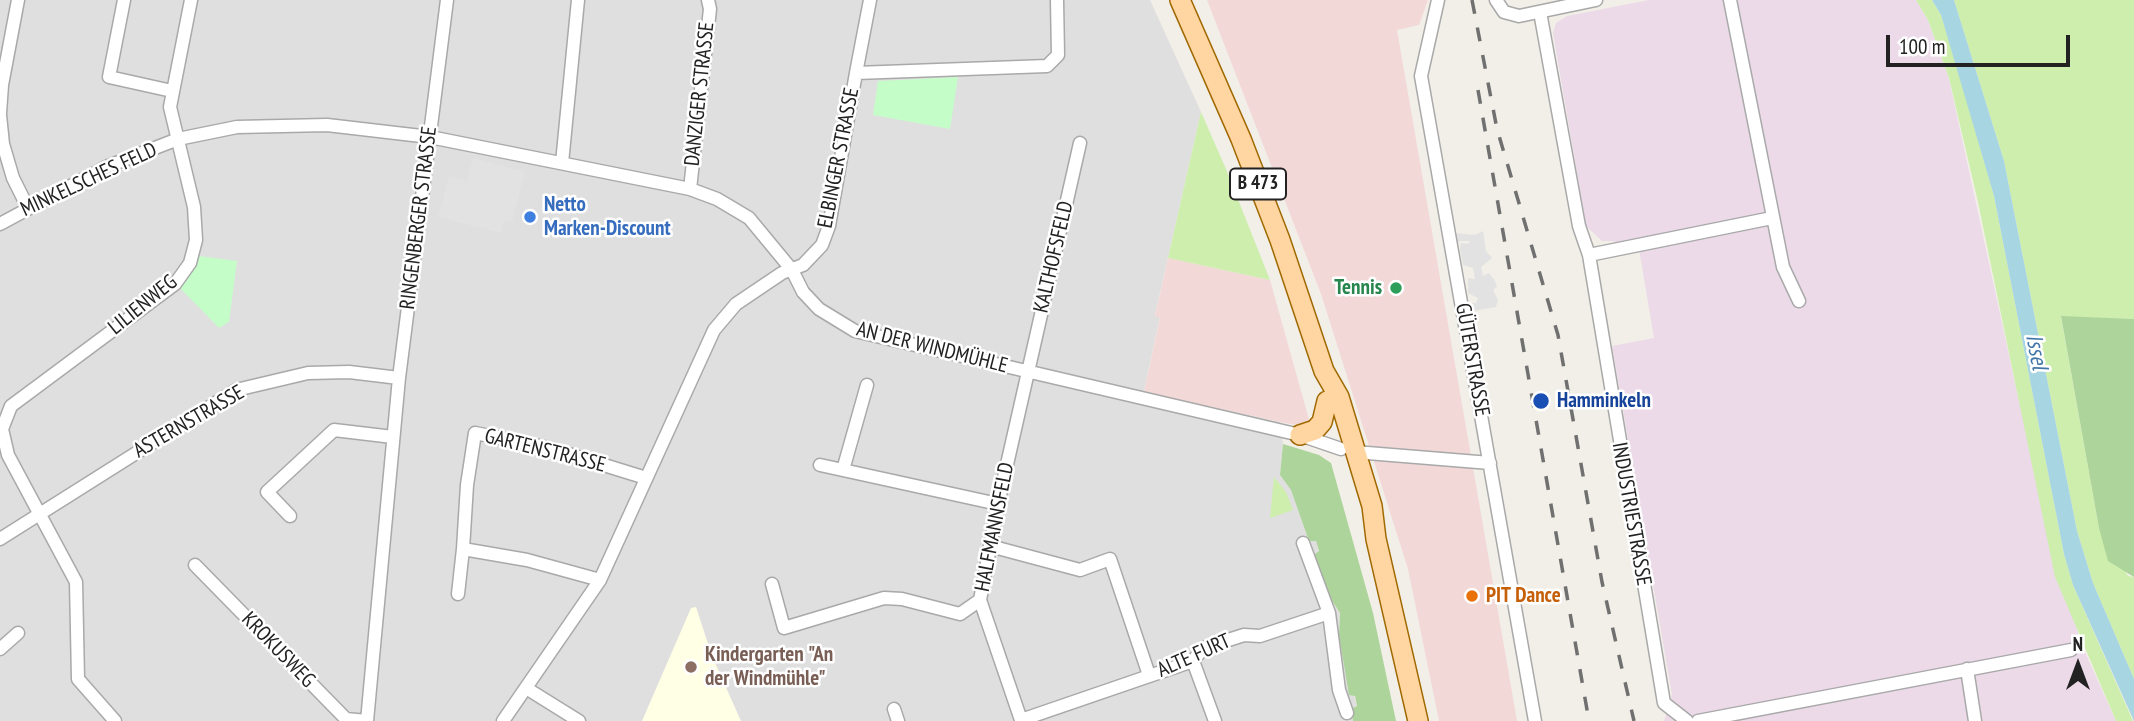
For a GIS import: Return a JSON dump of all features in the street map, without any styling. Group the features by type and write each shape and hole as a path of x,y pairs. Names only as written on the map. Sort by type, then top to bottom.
{"main road":[{"name":"B 473","path":"1180,0 1280,240 1324,371 1339,397 1348,450"},
{"name":"B 473","path":"1324,371 1327,401 1372,506 1376,539 1418,721"},
{"path":"1300,435 1315,430 1322,422 1327,401"}],"street":[{"path":"18,0 4,50 0,114 10,166 28,208"},
{"path":"124,0 109,77 172,91"},
{"name":"LILIENWEG","path":"1,428 11,406 175,284 190,263 196,240 194,207 170,107 191,0"},
{"name":"RINGENBERGER STRASSE","path":"367,721 399,378 447,0"},
{"path":"562,163 578,0"},
{"name":"DANZIGER STRASSE","path":"690,189 710,9 708,0"},
{"name":"ELBINGER STRASSE","path":"792,270 813,256 829,226 870,0"},
{"path":"856,73 1047,66 1058,55 1057,0"},
{"name":"GÜTERSTRASSE","path":"1438,0 1421,76 1535,721"},
{"path":"1496,0 1504,12 1519,16 1596,0"},
{"path":"1730,0 1783,267 1799,301"},
{"name":"INDUSTRIESTRASSE","path":"1540,12 1579,226 1589,255 1664,703 1687,721"},
{"name":"MINKELSCHES FELD","path":"0,223 106,167 178,139 237,127 348,126 430,136"},
{"name":"DANZIGER STRASSE","path":"430,136 690,189 717,199 750,218 792,270"},
{"name":"KALTHOFSFELD","path":"1028,372 1080,143"},
{"path":"1589,255 1772,218"},
{"path":"503,721 600,580 714,330 736,303 792,270"},
{"name":"AN DER WINDMÜHLE","path":"792,270 803,292 819,309 855,331 1300,435 1348,450 1490,463"},
{"name":"ASTERNSTRASSE","path":"0,539 236,390 308,373 349,372 399,378"},
{"name":"HALFMANNSFELD","path":"1021,720 980,600 998,504 1028,372"},
{"path":"844,470 867,385"},
{"path":"1,428 8,455 76,582 78,679 115,721"},
{"path":"290,516 267,492 334,430 393,437"},
{"name":"GARTENSTRASSE","path":"458,594 467,485 475,433 549,448 646,478"},
{"path":"820,465 998,504"},
{"path":"1303,542 1329,613 1339,690 1347,713"},
{"path":"990,546 1080,569 1110,559 1149,676"},
{"path":"463,549 527,560 600,580"},
{"name":"KROKUSWEG","path":"195,565 346,719 367,721"},
{"path":"772,584 784,628 884,598 902,599 961,614 980,600"},
{"name":"ALTE FURT","path":"1021,720 1193,661 1203,648 1244,635 1260,636 1329,613"},
{"path":"0,649 18,633"},
{"path":"1698,721 2071,650"},
{"path":"1193,661 1215,721"},
{"path":"1967,669 1975,721"},
{"path":"526,688 579,721"}],"shaded area":[{"path":"0,0 1150,0 1201,112 1155,315 1160,317 1144,391 1280,422 1283,444 1280,475 1291,490 1309,540 1316,540 1327,593 1340,613 1339,635 1357,707 1351,710 1353,721 0,721"},
{"path":"1207,0 1428,0 1419,25 1397,30 1517,721 1439,721 1408,569 1321,294"},
{"path":"1649,0 1916,0 1928,20 1949,79 2017,392 2080,641 2116,721 1664,721 1672,695 1612,346 1654,338 1639,249 1616,253 1614,241 1602,241 1586,226 1553,33 1556,23 1567,16"},
{"path":"473,158 525,172 512,222 504,220 501,233 438,217 449,176 467,181"},
{"path":"1483,231 1486,251 1492,258 1481,267 1483,276 1489,273 1495,281 1497,287 1493,290 1498,300 1496,307 1473,311 1467,316 1465,303 1476,303 1478,298 1468,293 1468,278 1475,279 1473,268 1463,265 1460,249 1461,243 1468,244 1470,241 1460,241 1455,247 1453,233 1475,235"},
{"path":"1168,258 1270,280 1310,423 1302,426 1280,422 1144,392 1160,318 1155,316"},
{"name":"Kindergarten \"An der Windmühle\"","path":"696,607 712,656 741,721 642,721 691,608"}],"green space":[{"path":"1916,0 1932,0 1941,15 1960,77 1994,196 2064,554 2073,585 2133,721 2116,721 2055,577 1978,202 1949,78 1928,20"},
{"path":"1954,0 2134,0 2134,319 2061,317 2099,528 2128,576 2134,577 2134,679 2093,583 2077,531 2004,161"},
{"path":"958,77 950,129 873,115 878,81"},
{"path":"1201,112 1226,169 1270,280 1168,258"},
{"path":"199,256 237,261 229,322 219,328 179,287"},
{"path":"2061,316 2134,319 2134,577 2108,561 2099,528"},
{"path":"1283,444 1319,455 1331,463 1373,613 1396,721 1353,721 1351,709 1357,706 1355,696 1349,695 1339,635 1340,613 1327,593 1314,555 1319,551 1316,541 1309,541 1291,490 1280,475"},
{"path":"1274,477 1286,492 1293,510 1270,518"}],"water":[{"name":"Issel","path":"1932,0 1954,0 2004,161 2077,531 2093,583 2134,679 2134,721 2073,585 2064,554 1994,196 1941,15"}],"railway":[{"path":"1472,0 1497,129 1558,335 1602,582 1634,721"},
{"path":"1478,90 1589,721"}],"place":[{"name":"Netto Marken-Discount","path":"530,217"},
{"name":"Tennis","path":"1396,288"},
{"name":"Hamminkeln","path":"1541,401"},
{"name":"PIT Dance","path":"1472,596"},
{"name":"Kindergarten \"An der Windmühle\"","path":"691,667"}]}
